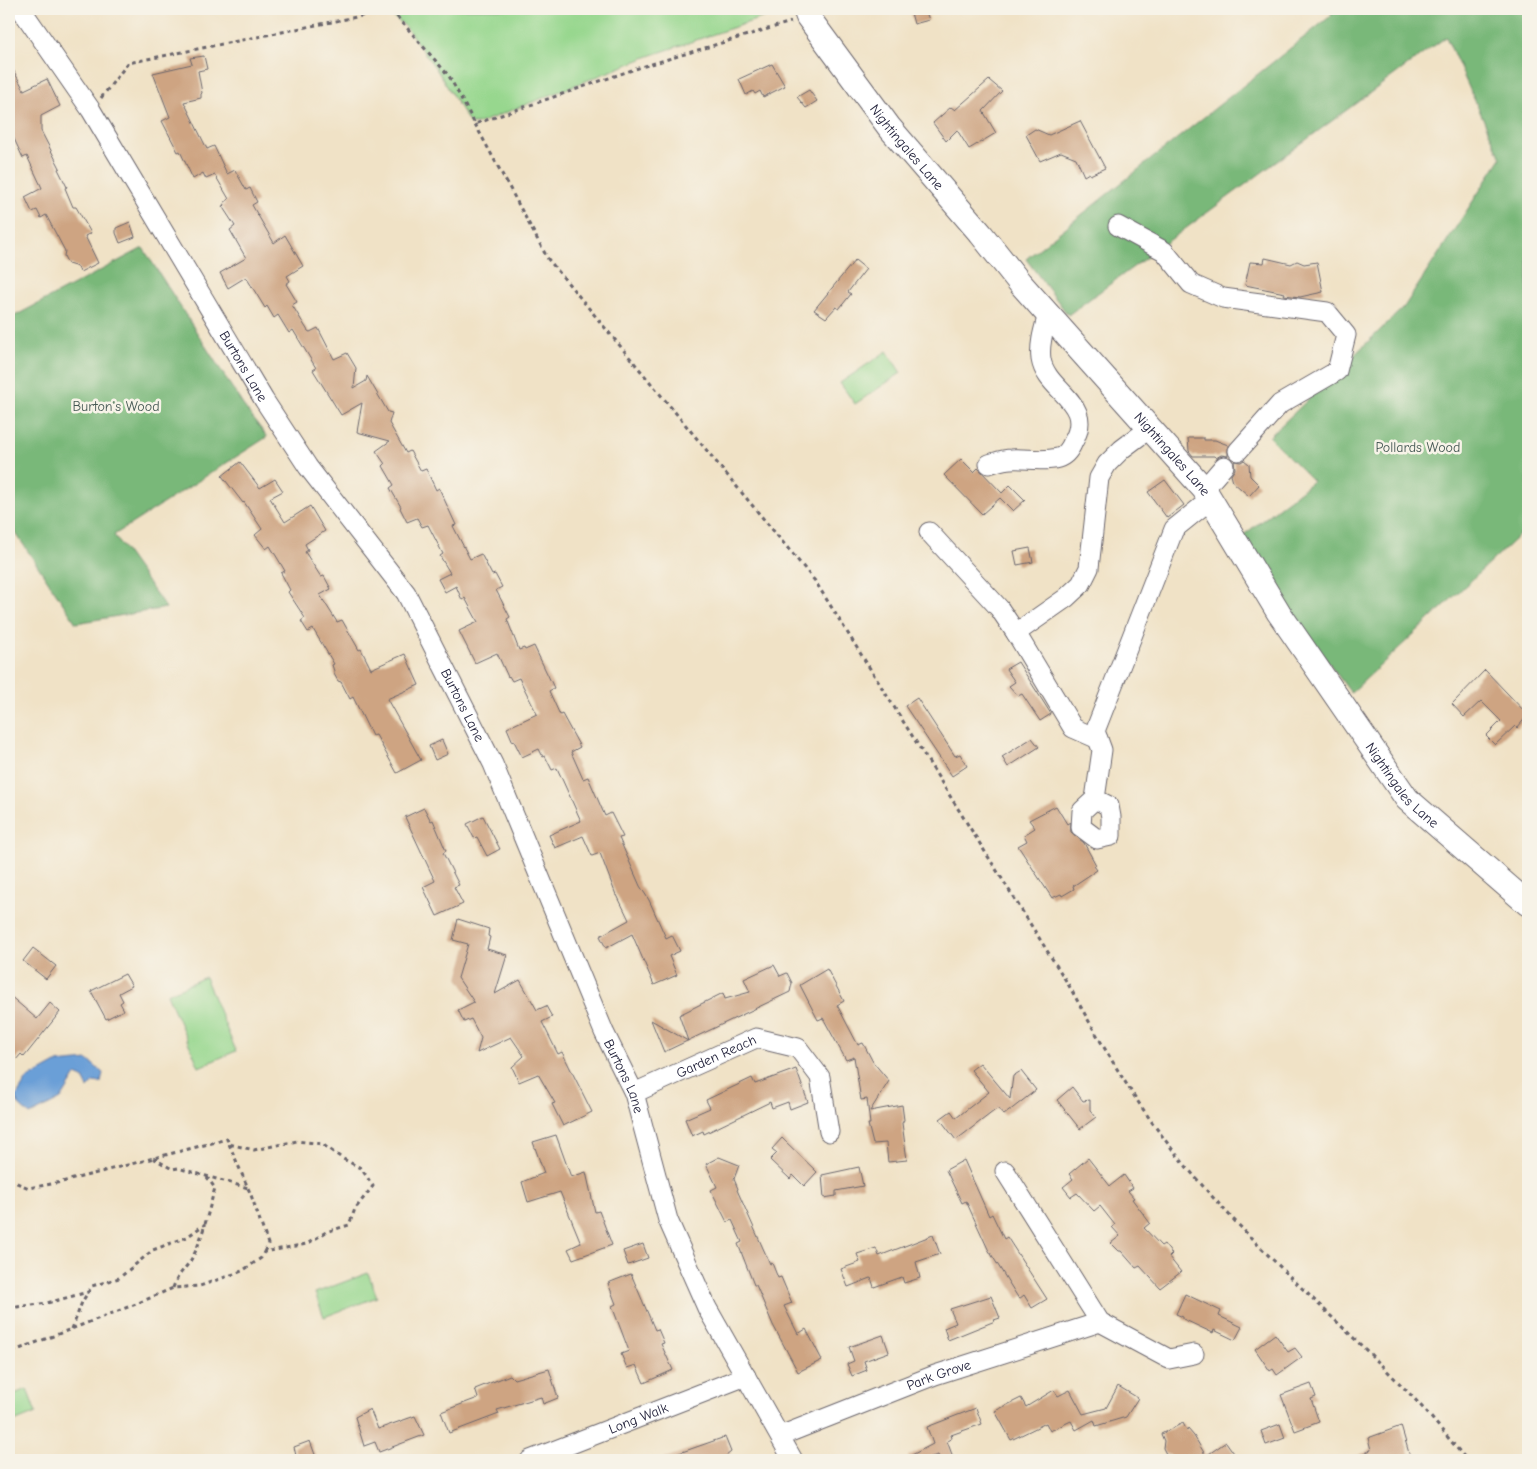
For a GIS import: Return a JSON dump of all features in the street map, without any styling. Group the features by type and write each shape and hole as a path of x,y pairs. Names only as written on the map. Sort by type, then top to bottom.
{"main road":[{"name":"Nightingales Lane","path":"806,13 889,127 1048,314 1208,494 1279,613 1406,799 1528,904"}],"street":[{"name":"Burtons Lane","path":"21,9 91,110 269,408 308,467 406,592 493,764 604,1032 634,1093 668,1220 707,1308 793,1460"},
{"path":"1118,226 1164,251 1191,284 1223,298 1327,312 1346,335 1337,371 1280,404 1238,451"},
{"path":"989,464 1009,458 1051,460 1060,457 1069,450 1078,434 1080,418 1070,400 1045,371 1041,360 1041,339 1048,314"},
{"path":"1016,633 1066,598 1081,584 1088,568 1099,478 1106,464 1150,428"},
{"path":"1095,799 1102,750 1095,731 1174,529 1208,494 1224,466"},
{"path":"929,532 999,608 1073,728 1098,739"},
{"name":"Garden Reach","path":"634,1093 756,1038 798,1048 820,1077 829,1132"},
{"path":"1005,1172 1100,1322 1169,1358 1194,1354"},
{"name":"Park Grove","path":"780,1436 935,1376 1100,1322"},
{"name":"Long Walk","path":"530,1460 746,1376"}],"path":[{"path":"91,110 128,63 381,12 393,12 449,76 548,259 815,581 1068,984 1099,1040 1148,1115 1185,1165 1242,1227 1406,1390 1467,1460"},
{"path":"475,124 806,13"},
{"path":"9,1180 30,1188 62,1182 227,1139 248,1188 268,1244 261,1258 242,1271 200,1286 173,1288 9,1353"},
{"path":"229,1144 254,1150 297,1141 322,1144 343,1159 361,1168 373,1186 355,1209 349,1225 326,1232 307,1244 264,1252"},
{"path":"153,1158 172,1169 178,1168 248,1188"},
{"path":"173,1288 176,1277 192,1258 205,1224 215,1188 207,1177"},
{"path":"72,1329 82,1302 92,1286 119,1278 153,1250 187,1237 205,1224"},
{"path":"9,1311 17,1307 47,1303 88,1292"}],"green space":[{"path":"383,9 788,9 649,56 477,124 470,124 437,70 405,26"},
{"name":"Pollards Wood","path":"1329,9 1528,9 1528,527 1351,693 1237,540 1313,481 1269,437 1404,307 1501,158 1446,37 1068,315 1026,259 1332,15"},
{"name":"Burton's Wood","path":"143,248 243,405 267,437 114,535 166,608 76,623 9,523 9,319"},
{"path":"887,351 901,373 855,404 840,383"},
{"path":"205,977 236,1051 199,1067 167,994"},
{"path":"368,1273 377,1297 324,1317 315,1293"},
{"path":"27,1389 36,1413 9,1424 9,1396"}],"water":[{"path":"88,1060 103,1073 101,1083 93,1082 88,1088 83,1078 76,1075 61,1099 30,1115 18,1104 16,1097 27,1079 56,1063"}],"building":[{"path":"910,9 925,9 929,20 914,24"},
{"path":"204,56 207,69 198,71 202,93 201,98 184,102 207,149 214,146 227,174 235,170 246,190 250,188 257,202 252,205 274,243 285,235 303,266 287,276 290,281 286,284 297,302 292,305 308,331 310,332 318,328 334,359 347,353 356,368 354,388 366,381 367,376 388,412 392,413 389,423 406,453 410,451 421,471 426,469 436,490 439,488 456,525 453,526 470,559 481,554 492,575 495,574 502,587 496,590 510,617 507,619 519,650 524,648 525,650 534,646 554,688 549,691 560,715 562,714 580,747 571,752 583,779 588,777 605,816 611,813 623,837 619,838 640,886 649,900 666,938 672,935 680,951 669,956 677,975 654,985 632,934 606,948 600,936 629,920 616,895 600,853 592,856 583,836 555,848 549,835 581,821 557,768 552,770 539,749 522,757 513,742 507,728 537,714 519,678 512,681 508,677 497,653 475,663 459,631 478,622 465,598 462,600 456,586 445,592 438,579 450,573 440,556 443,554 428,525 422,527 417,518 407,522 390,488 394,485 383,466 385,464 376,451 390,441 357,432 362,403 341,415 313,370 316,368 293,330 289,333 278,315 274,318 267,306 265,308 246,277 228,288 220,273 246,258 230,230 235,226 222,206 229,199 215,175 206,179 203,173 193,179 180,151 178,152 162,121 170,117 153,73 192,64 190,58"},
{"path":"9,62 24,90 47,79 60,106 41,116 41,131 60,168 58,169 67,187 65,188 73,207 76,207 91,233 85,236 98,263 80,272 78,267 68,264 64,256 65,251 46,215 41,218 37,210 32,212 25,197 42,188 27,156 23,158 9,128"},
{"path":"772,64 785,86 763,97 760,91 755,94 753,91 746,95 739,79"},
{"path":"989,80 1002,91 983,111 996,133 969,149 957,130 946,141 933,123 951,107 955,110"},
{"path":"809,90 817,101 806,108 797,97"},
{"path":"1080,121 1105,168 1084,176 1076,158 1061,152 1040,161 1026,135 1035,129 1049,135"},
{"path":"130,222 135,237 120,243 116,228"},
{"path":"1265,258 1291,264 1297,261 1304,264 1317,262 1323,292 1300,297 1245,285 1250,262 1264,263"},
{"path":"855,260 866,269 848,292 851,294 839,309 836,307 826,318 814,310"},
{"path":"1188,438 1204,438 1204,440 1215,440 1228,445 1228,456 1221,455 1216,458 1214,456 1193,456 1189,451"},
{"path":"961,459 974,472 978,468 1002,493 1010,485 1025,500 1013,511 1000,498 982,514 944,475"},
{"path":"1244,460 1249,464 1250,476 1259,485 1249,496 1233,482 1231,475 1235,469 1234,461 1241,462"},
{"path":"240,462 260,488 275,479 283,491 270,498 285,522 310,506 325,531 305,544 308,550 305,552 321,577 324,576 331,589 320,595 337,622 342,620 359,650 361,649 371,669 405,654 419,685 387,699 421,760 397,773 376,735 372,736 353,697 350,699 341,682 338,681 334,674 332,665 334,664 313,629 308,632 301,621 305,618 288,592 290,590 281,573 285,571 270,546 266,549 255,535 262,529 244,502 222,476"},
{"path":"1165,480 1184,505 1167,518 1148,492"},
{"path":"1030,548 1033,562 1017,565 1014,551"},
{"path":"1018,662 1051,714 1040,721 1022,694 1018,696 1009,686 1015,682 1006,669"},
{"path":"1485,670 1528,715 1517,728 1515,726 1495,745 1486,736 1501,721 1481,701 1464,717 1452,704"},
{"path":"917,698 955,756 960,754 967,766 952,776 905,706"},
{"path":"1032,738 1039,747 1008,767 1002,757"},
{"path":"442,740 448,754 435,760 429,746"},
{"path":"1056,806 1067,824 1070,822 1071,832 1084,843 1097,870 1073,886 1074,889 1062,896 1061,894 1052,898 1018,846 1027,841 1024,835 1035,828 1029,820"},
{"path":"424,808 431,821 433,820 446,851 443,853 459,885 454,887 463,904 437,916 423,887 435,881 405,817"},
{"path":"483,816 500,849 487,856 477,837 474,838 467,824"},
{"path":"458,919 489,929 488,936 490,937 487,949 507,955 495,994 520,980 537,1010 546,1006 552,1017 542,1022 558,1054 562,1052 592,1112 563,1126 552,1104 555,1103 538,1074 519,1082 512,1067 524,1056 511,1037 477,1053 481,1038 471,1019 464,1022 458,1010 474,1002 458,978 468,944 453,940"},
{"path":"33,948 56,966 46,979 23,961"},
{"path":"774,965 780,976 787,973 792,983 790,992 688,1041 679,1015 723,993 725,999 750,992 744,979"},
{"path":"827,969 844,1001 837,1005 858,1045 863,1043 873,1062 889,1081 870,1111 902,1105 904,1120 902,1123 907,1160 888,1162 886,1143 873,1144 868,1124 870,1124 867,1099 861,1100 854,1057 846,1060 823,1018 818,1020 800,985"},
{"path":"125,974 132,986 119,993 123,1001 120,1003 124,1010 106,1019 91,991"},
{"path":"9,995 37,1019 50,1003 60,1012 24,1057 21,1054 9,1068"},
{"path":"651,1020 688,1041 664,1052"},
{"path":"980,1063 1010,1099 1013,1076 1021,1071 1036,1090 1004,1115 998,1108 956,1140 940,1119 951,1111 956,1118 989,1092 971,1070"},
{"path":"796,1069 808,1102 790,1109 788,1102 772,1108 770,1102 704,1134 703,1131 692,1136 685,1119 710,1108 706,1100 752,1078 755,1084"},
{"path":"1072,1087 1083,1101 1090,1100 1090,1110 1096,1117 1080,1129 1057,1100"},
{"path":"556,1135 571,1177 586,1172 595,1212 599,1211 612,1245 573,1259 568,1249 581,1243 560,1192 528,1202 522,1182 544,1173 533,1142"},
{"path":"782,1138 817,1172 804,1186 793,1175 790,1179 770,1160 777,1153 772,1149"},
{"path":"719,1157 739,1165 734,1179 737,1190 770,1264 772,1263 778,1278 781,1277 792,1303 784,1306 798,1334 806,1329 822,1360 798,1372 773,1325 756,1285 754,1285 738,1244 742,1242 732,1220 727,1222 711,1190 717,1187 706,1164"},
{"path":"1088,1158 1110,1186 1124,1175 1133,1188 1128,1191 1134,1198 1132,1199 1150,1223 1144,1228 1161,1246 1164,1244 1172,1254 1169,1257 1181,1272 1160,1288 1140,1266 1136,1268 1111,1243 1120,1236 1112,1227 1115,1225 1100,1206 1094,1211 1077,1193 1071,1197 1063,1187 1073,1179 1069,1174"},
{"path":"964,1160 989,1216 992,1214 1004,1239 1007,1237 1047,1299 1032,1308 1024,1295 1019,1299 988,1249 966,1201 962,1203 946,1170"},
{"path":"859,1167 863,1186 836,1191 836,1196 824,1198 822,1175"},
{"path":"933,1235 940,1254 916,1262 920,1278 904,1283 902,1277 874,1287 871,1278 848,1287 841,1269 860,1262 857,1254 876,1248 879,1256"},
{"path":"643,1244 648,1258 628,1265 623,1251"},
{"path":"631,1274 655,1330 658,1329 664,1343 661,1344 673,1370 644,1383 636,1365 627,1368 621,1354 629,1351 612,1306 616,1304 608,1283"},
{"path":"1185,1294 1221,1311 1219,1316 1242,1327 1235,1340 1214,1330 1213,1333 1176,1314"},
{"path":"991,1296 1000,1318 948,1340 944,1328 956,1323 950,1309"},
{"path":"1275,1334 1288,1352 1295,1348 1302,1357 1277,1375 1273,1369 1270,1371 1255,1349"},
{"path":"883,1335 889,1352 864,1361 867,1370 852,1376 847,1364 854,1361 849,1347"},
{"path":"549,1369 558,1398 543,1404 541,1397 497,1410 499,1414 449,1433 441,1412 478,1398 475,1389 510,1375 514,1379"},
{"path":"1311,1384 1316,1397 1311,1399 1319,1422 1295,1431 1281,1395"},
{"path":"1118,1386 1138,1398 1126,1417 1096,1426 1094,1420 1076,1430 1071,1421 1050,1431 1046,1423 1011,1440 995,1411 1021,1398 1026,1407 1054,1390 1058,1396 1070,1390 1083,1414 1106,1408"},
{"path":"976,1408 982,1424 951,1435 952,1438 947,1441 954,1460 940,1460 938,1455 922,1460 910,1460 908,1457 933,1444 927,1427"},
{"path":"370,1409 378,1429 415,1416 424,1435 379,1452 375,1442 364,1446 355,1417"},
{"path":"1183,1423 1187,1431 1188,1429 1194,1436 1206,1456 1226,1442 1236,1456 1230,1460 1174,1460 1166,1454 1163,1448 1164,1441 1161,1434"},
{"path":"1280,1424 1285,1438 1266,1445 1261,1431"},
{"path":"1401,1426 1411,1460 1347,1460 1371,1450 1368,1438"},
{"path":"725,1437 731,1452 726,1456 728,1460 666,1460 665,1458"},
{"path":"310,1441 317,1460 297,1460 294,1447"}]}
